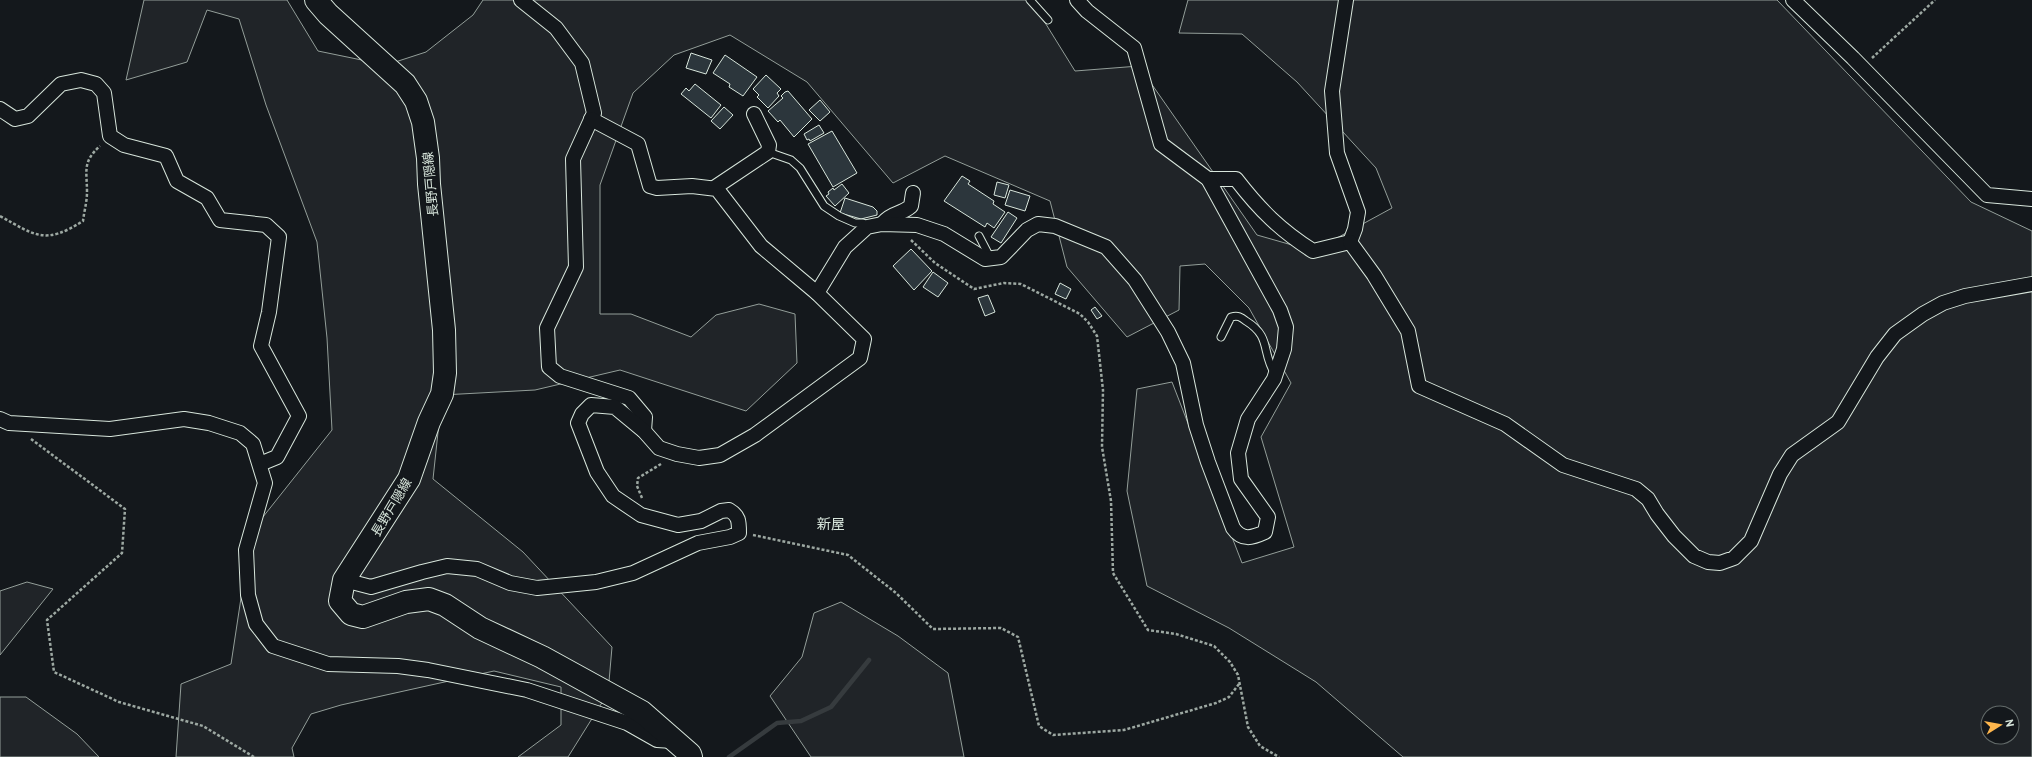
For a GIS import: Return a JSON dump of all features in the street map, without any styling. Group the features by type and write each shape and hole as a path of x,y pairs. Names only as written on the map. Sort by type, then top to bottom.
{"main road":[{"name":"長野戸隠線","path":"316,0 328,14 405,84 416,101 423,122 428,158 429,184 444,330 445,372 442,394 409,479 344,580 340,601 351,614 363,617 406,602 429,599 445,605 480,628 542,657 642,712 690,754 691,757"}],"street":[{"path":"521,0 556,28 582,63 594,113 573,159 576,267 547,328 549,367 560,376 629,398 645,417 644,431"},
{"path":"817,293 844,247 867,227 888,223 917,225 944,234 985,259 1001,257 1027,230 1038,224 1055,226 1106,247 1135,280 1168,332 1183,363 1196,425 1208,462 1233,528 1238,535 1245,538 1265,532 1268,517 1241,479 1238,453 1248,419 1275,375 1284,349 1286,327 1280,310 1208,179 1161,144 1134,48 1087,11 1077,0"},
{"path":"1346,0 1332,91 1337,153 1358,212 1355,229 1350,242"},
{"path":"1793,0 1862,67 1987,195 2032,199"},
{"path":"0,109 15,119 28,116 61,84 81,80 96,84 104,93 110,136 124,145 166,156 177,181 207,198 220,220 266,225 279,236 269,312 261,346 299,416 277,457 260,464"},
{"path":"714,188 768,152 769,145 754,114"},
{"path":"344,580 371,587 447,566 477,569 510,583 537,588 596,582 633,573 698,543 730,537 739,533 740,520 729,510 721,511 701,521 678,525 644,516 613,496 597,472 578,424 582,414 591,405 615,407 644,431 659,448 677,454 700,458 720,455 756,435 860,358 864,339 817,293 761,246 717,189 692,186 657,188 650,186 638,144 591,119"},
{"path":"1208,179 1236,180 1254,202 1287,235 1313,251 1350,242"},
{"path":"888,223 889,216 906,210 911,206 912,193"},
{"path":"1350,242 1374,275 1408,330 1419,386 1505,424 1563,465 1636,488 1648,499 1657,514 1674,536 1694,556 1708,562 1720,563 1734,558 1751,541 1780,474 1792,455 1838,422 1877,357 1895,334 1923,314 1943,303 2032,284"},
{"path":"5,421 110,429 184,419 209,423 240,433 253,444 265,483 246,550 248,595 256,624 273,646 328,664 398,666 428,670 527,690 628,723 657,740 673,740"}],"lane":[{"path":"1030,0 1048,20"},
{"path":"768,152 791,160 800,168 824,206 839,216 855,223 863,224 867,227"},
{"path":"980,236 991,258"},
{"path":"1221,337 1232,317 1238,316 1254,326 1263,337 1271,368 1275,375"}],"path":[{"path":"1862,67 1935,0"},
{"path":"0,216 36,235 55,236 83,221 87,193 86,171 88,160 110,136"},
{"path":"888,223 935,263 974,289 1004,283 1021,284 1080,314 1088,322 1096,336 1102,390 1102,446 1111,501 1113,573 1148,630 1176,634 1214,646 1230,662 1238,675 1248,727 1260,746 1280,757"},
{"path":"5,421 125,509 122,553 47,620 54,672 119,702 203,726 254,757"},
{"path":"644,516 645,504 637,486 638,478 677,454"},
{"path":"739,533 848,555 896,593 933,629 1000,628 1018,637 1039,726 1053,735 1124,730 1209,706 1229,697 1239,686 1238,675"}],"shaded area":[{"path":"144,0 287,0 318,51 386,65 426,52 473,15 483,0 1031,0 1075,71 1139,66 1257,235 1313,251 1392,208 1376,168 1297,82 1242,34 1179,33 1188,0 1777,0 1971,202 2032,231 2032,757 1403,757 1316,682 1229,628 1147,586 1127,491 1137,389 1172,382 1242,563 1294,547 1261,437 1291,383 1249,308 1205,264 1180,266 1179,310 1127,337 1067,267 1050,201 945,156 893,183 807,82 730,35 674,55 633,93 600,185 600,314 631,314 691,337 716,315 759,304 795,314 797,363 746,411 620,370 535,390 442,395 433,479 523,552 612,647 608,693 568,757 518,757 561,725 561,687 494,671 341,705 311,714 292,748 294,757 176,757 181,684 231,664 251,532 332,430 327,338 317,242 266,105 239,19 207,10 187,62 126,80"},
{"path":"27,582 53,589 0,655 0,591"},
{"path":"841,602 898,636 948,673 964,757 811,757 770,696 802,657 814,613"},
{"path":"0,697 26,697 77,734 99,757 0,757"}],"building":[{"path":"691,53 712,60 706,74 686,68"},
{"path":"725,55 757,77 743,96 729,87 730,84 713,73"},
{"path":"766,75 781,89 777,93 779,96 768,108 757,97 759,95 753,89"},
{"path":"695,84 721,105 711,118 681,94 686,88 689,91"},
{"path":"788,91 812,119 794,137 780,120 778,122 768,111 783,98 781,96 785,92"},
{"path":"820,100 830,112 820,121 809,110"},
{"path":"724,107 733,115 720,129 711,121"},
{"path":"819,125 824,133 810,141 809,139 807,140 804,134"},
{"path":"832,131 857,173 833,187 808,144"},
{"path":"962,176 970,181 968,184 994,201 993,204 1005,212 994,228 987,223 985,227 944,201"},
{"path":"997,182 1009,185 1005,198 994,195"},
{"path":"842,184 849,193 835,206 826,196 833,188 834,190"},
{"path":"1010,190 1030,196 1025,211 1005,205"},
{"path":"845,198 873,207 877,211 877,215 861,219 840,213"},
{"path":"1008,212 1017,218 1001,243 991,237"},
{"path":"911,249 932,271 914,290 893,266"},
{"path":"933,272 948,283 938,297 923,287"},
{"path":"1060,283 1071,289 1066,299 1055,294"},
{"path":"988,295 995,312 985,316 978,298"},
{"path":"1095,307 1102,316 1097,319 1091,310"}],"waterway":[{"path":"729,757 777,723 801,721 831,707 869,660"}],"district":[{"name":"新屋","path":"831,524"}]}
